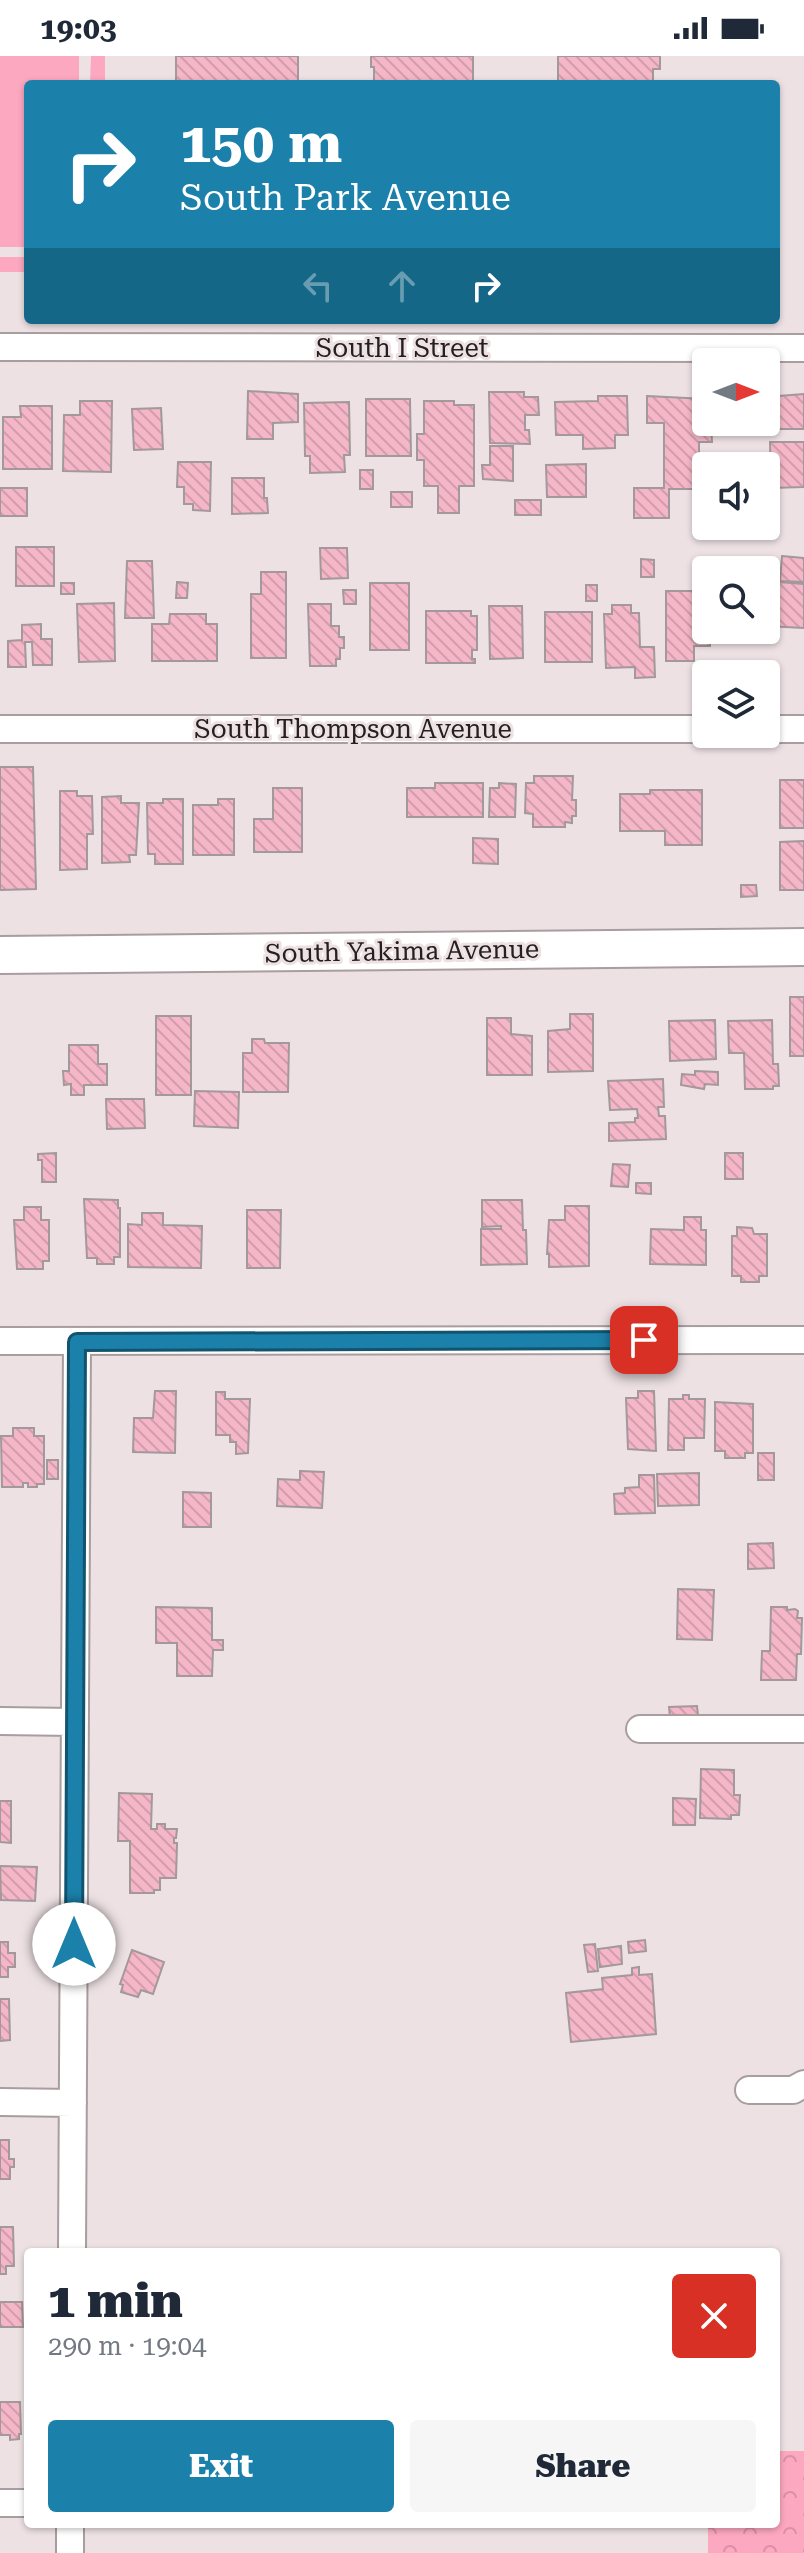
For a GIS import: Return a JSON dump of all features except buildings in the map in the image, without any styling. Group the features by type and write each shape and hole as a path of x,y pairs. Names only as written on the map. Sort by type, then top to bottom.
{"main road":[{"name":"South Yakima Avenue","path":"0,955 804,947"}],"street":[{"name":"South I Street","path":"0,347 804,348"},
{"name":"South Thompson Avenue","path":"0,729 692,729"},
{"path":"780,729 804,729"},
{"path":"0,1341 804,1340"},
{"path":"72,2248 77,1342"},
{"path":"0,1721 75,1722"},
{"path":"640,1729 804,1729"},
{"path":"749,2090 793,2090 804,2084"},
{"path":"0,2102 73,2103"},
{"path":"0,2503 24,2503"},
{"path":"70,2528 70,2553"}],"green space":[{"path":"0,56 79,56 79,80 24,80 24,247 0,247"},
{"path":"91,56 105,56 105,80 90,80"},
{"path":"0,257 24,257 24,272 0,272"},
{"path":"780,2451 804,2451 804,2553 708,2553 708,2528 780,2528"}],"route":[{"path":"74,1944 77,1342 644,1340"}]}
